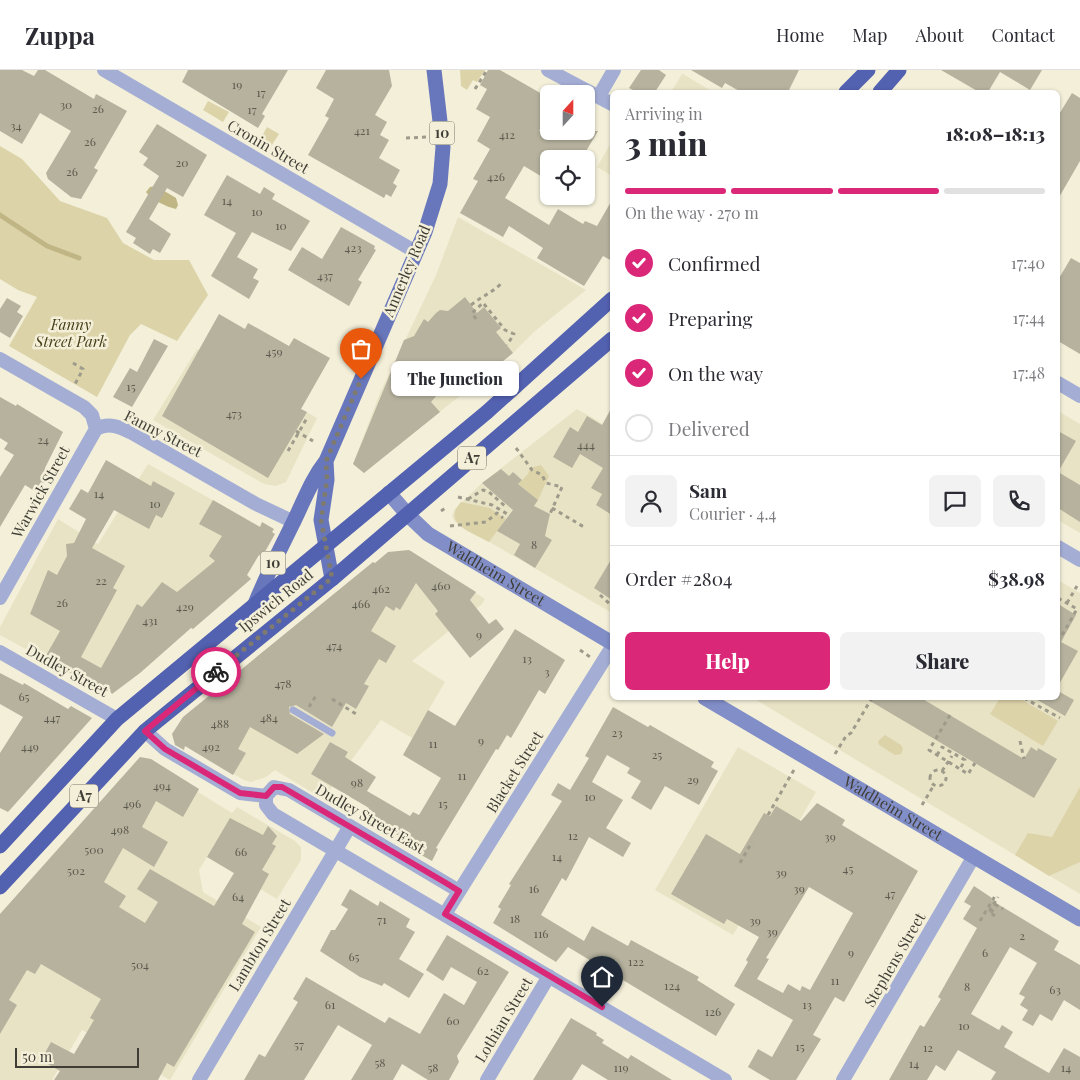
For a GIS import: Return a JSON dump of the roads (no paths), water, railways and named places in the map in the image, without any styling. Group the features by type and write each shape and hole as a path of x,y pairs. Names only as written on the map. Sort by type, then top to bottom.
{"highway":[{"path":"848,90 868,70"},
{"path":"882,90 899,70"},
{"name":"Ipswich Road","path":"0,846 117,719 488,412 610,301"},
{"name":"Ipswich Road","path":"0,887 145,731 332,578 610,341"}],"main road":[{"name":"Annerley Road","path":"255,604 268,570 294,522 314,476 326,461 416,252 440,184 443,147 434,70"},
{"name":"Annerley Road","path":"326,461 327,480 321,520 332,578"}],"street":[{"name":"Cronin Street","path":"104,70 416,252"},
{"path":"548,70 610,103"},
{"path":"598,96 614,70"},
{"path":"0,360 89,411 96,428"},
{"path":"1060,384 1080,396"},
{"name":"Fanny Street","path":"96,428 107,425 117,426 132,433 256,504 294,522"},
{"name":"Warwick Street","path":"0,598 96,428"},
{"name":"Waldheim Street","path":"389,493 428,534 610,642"},
{"path":"1060,548 1080,560"},
{"name":"Blacket Street","path":"445,914 610,650"},
{"name":"Dudley Street","path":"0,652 117,719"},
{"name":"Waldheim Street","path":"707,700 1080,919"},
{"name":"Dudley Street East","path":"145,731 165,749 240,793 266,796 274,787 282,787 459,891"},
{"path":"266,796 266,805 273,814 725,1080"},
{"name":"Lambton Street","path":"199,1080 350,826"},
{"name":"Stephens Street","path":"843,1080 974,856"},
{"name":"Lothian Street","path":"487,1080 549,976"}],"lane":[{"path":"293,710 332,733"}],"waterway":[{"path":"0,215 47,246 79,258"}],"place":[{"name":"The Junction","path":"361,379"}],"park label":[{"name":"Fanny Street Park","path":"71,334"}]}
